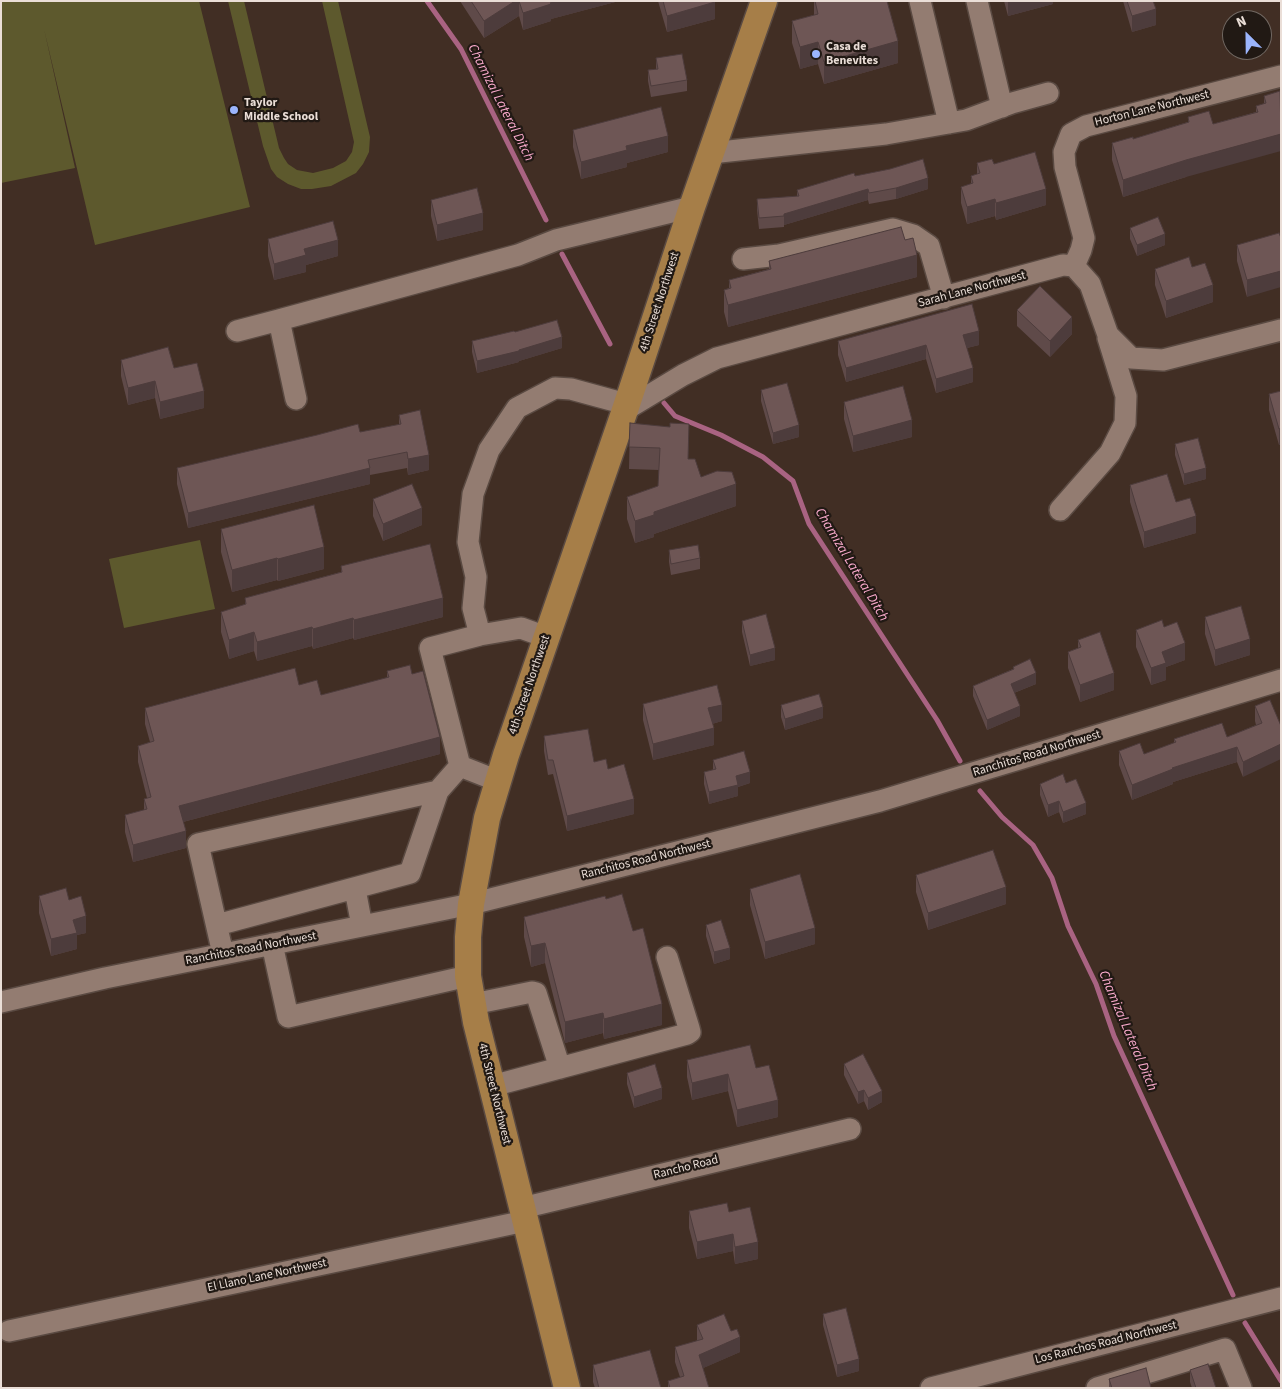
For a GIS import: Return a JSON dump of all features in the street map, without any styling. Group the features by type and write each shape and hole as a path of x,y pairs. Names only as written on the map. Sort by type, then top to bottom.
{"main road":[{"name":"4th Street Northwest","path":"567,1388 473,1004 468,976 468,937 471,904 487,818 498,781 692,207 764,1"}],"street":[{"path":"920,1 949,124"},
{"path":"978,1 1002,108"},
{"name":"Horton Lane Northwest","path":"1074,266 1084,238 1064,152 1071,134 1086,126 1281,76"},
{"path":"711,152 886,134 949,124 1048,93"},
{"path":"236,331 518,254 556,240 692,207"},
{"path":"743,259 779,255 893,229 913,235 929,246 944,298"},
{"name":"Sarah Lane Northwest","path":"625,407 717,358 1063,265 1074,266"},
{"path":"1060,510 1110,453 1125,423 1126,396 1108,335 1090,284 1074,266"},
{"path":"279,320 296,399"},
{"path":"1108,335 1131,358 1163,360 1281,330"},
{"path":"480,635 473,608 476,577 468,542 473,494 489,450 517,408 555,388 571,389 625,407"},
{"path":"460,766 430,648 480,635 521,628 546,637"},
{"name":"Ranchitos Road Northwest","path":"1,1002 105,978 471,904 895,797 1281,680"},
{"path":"460,766 498,781"},
{"path":"217,926 410,873 438,791 460,766"},
{"path":"223,954 198,844 438,791"},
{"path":"355,889 362,926"},
{"path":"272,944 288,1017 468,976"},
{"path":"492,1086 690,1032 667,957"},
{"path":"473,1004 532,992 536,993 560,1068"},
{"name":"Rancho Road","path":"523,1214 850,1129"},
{"name":"El Llano Lane Northwest","path":"9,1331 523,1214"},
{"name":"Los Ranchos Road Northwest","path":"931,1388 997,1380 1281,1298"},
{"path":"1097,1388 1225,1348 1241,1388"}],"shaded area":[{"path":"1,1 199,1 250,207 95,245 44,29 75,168 1,183"},
{"path":"228,1 244,1 279,148 288,164 297,170 313,173 333,168 346,161 352,152 354,142 322,1 338,1 370,137 369,152 356,173 331,186 301,189 277,177 271,169 263,146"},
{"path":"200,540 215,609 124,628 109,559"}],"building":[{"path":"471,1 515,1 484,21"},
{"path":"519,1 555,1 523,13"},
{"path":"663,1 715,1 715,2 667,16"},
{"path":"815,1 887,1 898,41 824,62 818,42 800,47 792,21 818,14"},
{"path":"1127,1 1153,1 1156,9 1132,16"},
{"path":"682,54 687,80 651,86 648,70 658,69 656,58"},
{"path":"1280,91 1281,134 1186,160 1123,180 1112,143 1133,137 1133,139 1189,122 1188,117 1209,111 1213,124 1258,112 1256,106 1266,103 1264,96"},
{"path":"661,107 668,136 626,146 627,150 581,162 573,130"},
{"path":"1035,152 1046,189 996,203 995,199 967,207 961,187 973,183 971,176 980,173 977,163 992,159 994,164"},
{"path":"923,159 928,178 896,188 869,193 868,189 784,214 784,216 759,218 757,199 799,196 797,190 854,173 855,176 890,169"},
{"path":"477,188 483,213 437,225 431,200"},
{"path":"1158,217 1165,234 1137,245 1130,228"},
{"path":"333,221 338,240 304,249 306,255 274,264 268,239"},
{"path":"901,227 905,240 913,238 917,255 728,305 724,290 731,288 729,280 771,269 769,261"},
{"path":"1279,233 1281,238 1281,271 1247,280 1237,245"},
{"path":"1189,257 1192,267 1205,263 1213,285 1166,301 1155,269"},
{"path":"1040,286 1072,317 1050,341 1017,310"},
{"path":"972,304 979,331 963,335 973,368 936,379 926,345 846,368 838,341"},
{"path":"557,320 562,337 519,351 477,361 472,341 515,332"},
{"path":"168,347 174,368 197,363 204,391 160,402 155,381 128,388 121,360"},
{"path":"787,383 799,425 773,433 761,390"},
{"path":"903,386 912,420 853,436 844,402"},
{"path":"1281,391 1281,428 1279,429 1269,394"},
{"path":"420,410 429,455 408,459 407,452 368,460 370,468 188,513 177,468 358,424 360,432 401,424 399,415"},
{"path":"630,423 670,427 670,423 689,424 688,459 695,459 701,477 717,471 732,472 736,484 654,512 654,515 635,521 627,497 658,486 660,448 629,447"},
{"path":"1198,438 1206,468 1184,474 1175,444"},
{"path":"1167,474 1176,502 1190,498 1196,516 1144,532 1130,485"},
{"path":"412,484 422,508 383,524 373,499"},
{"path":"314,505 324,547 232,570 221,529"},
{"path":"430,544 443,598 354,620 353,618 313,629 312,627 257,642 254,632 229,640 221,612 246,604 245,598 342,572 341,566"},
{"path":"698,545 700,558 671,564 669,550"},
{"path":"1241,606 1250,639 1215,650 1205,617"},
{"path":"766,614 775,648 750,655 742,621"},
{"path":"1162,620 1164,627 1177,622 1185,643 1162,652 1166,663 1151,668 1136,630"},
{"path":"1100,632 1114,673 1080,685 1068,652 1081,647 1078,640"},
{"path":"1030,659 1036,673 1011,684 1020,706 987,720 973,686 1014,669 1013,667"},
{"path":"410,665 412,674 423,671 440,737 179,806 186,831 133,845 125,815 147,809 144,799 151,797 138,746 154,741 145,708 295,668 299,685 317,680 321,695 389,677 387,671"},
{"path":"717,685 722,705 708,708 714,728 653,744 643,704"},
{"path":"819,694 823,707 785,719 781,705"},
{"path":"1270,700 1281,726 1281,744 1243,762 1237,747 1172,768 1132,785 1119,751 1140,743 1144,754 1176,742 1174,739 1222,723 1227,737 1262,723 1255,706"},
{"path":"588,729 594,762 606,759 608,769 624,764 634,799 567,816 553,760 548,760 544,736"},
{"path":"744,751 750,772 736,776 738,785 709,792 704,772 716,769 713,760"},
{"path":"1063,774 1066,783 1076,779 1086,803 1063,812 1059,801 1048,805 1040,784"},
{"path":"993,850 1006,887 928,913 916,875"},
{"path":"800,874 815,928 765,942 750,889"},
{"path":"66,888 69,900 81,896 86,916 73,920 77,933 51,939 39,896"},
{"path":"622,894 633,931 643,928 662,1004 604,1019 603,1013 565,1022 545,943 531,946 524,917 605,896 606,899"},
{"path":"721,920 730,948 714,952 706,925"},
{"path":"750,1045 756,1068 769,1065 778,1100 737,1110 728,1074 692,1083 687,1060"},
{"path":"863,1054 882,1091 868,1098 864,1090 858,1092 844,1064"},
{"path":"655,1064 662,1088 634,1097 627,1073"},
{"path":"727,1203 729,1212 750,1207 758,1242 735,1247 733,1234 697,1242 689,1211"},
{"path":"846,1308 859,1359 837,1365 823,1314"},
{"path":"724,1314 731,1331 737,1329 740,1337 699,1355 709,1388 670,1388 668,1381 684,1376 675,1347 703,1339 697,1325"},
{"path":"650,1350 661,1388 599,1388 593,1365"},
{"path":"1208,1364 1216,1388 1196,1388 1190,1370"},
{"path":"1146,1368 1151,1388 1112,1388 1109,1379"}],"waterway":[{"name":"Chamizal Lateral Ditch","path":"427,1 461,49 546,220"},
{"name":"Chamizal Lateral Ditch","path":"562,254 610,344"},
{"name":"Chamizal Lateral Ditch","path":"664,403 675,416 721,435 763,457 793,481 809,524 937,720 960,761"},
{"name":"Chamizal Lateral Ditch","path":"980,791 1002,817 1033,845 1052,878 1068,926 1096,984 1114,1036 1233,1295"},
{"name":"Chamizal Lateral Ditch","path":"1245,1323 1281,1381"}],"place":[{"name":"Casa de Benevites","path":"816,54"},
{"name":"Taylor Middle School","path":"234,110"}]}
